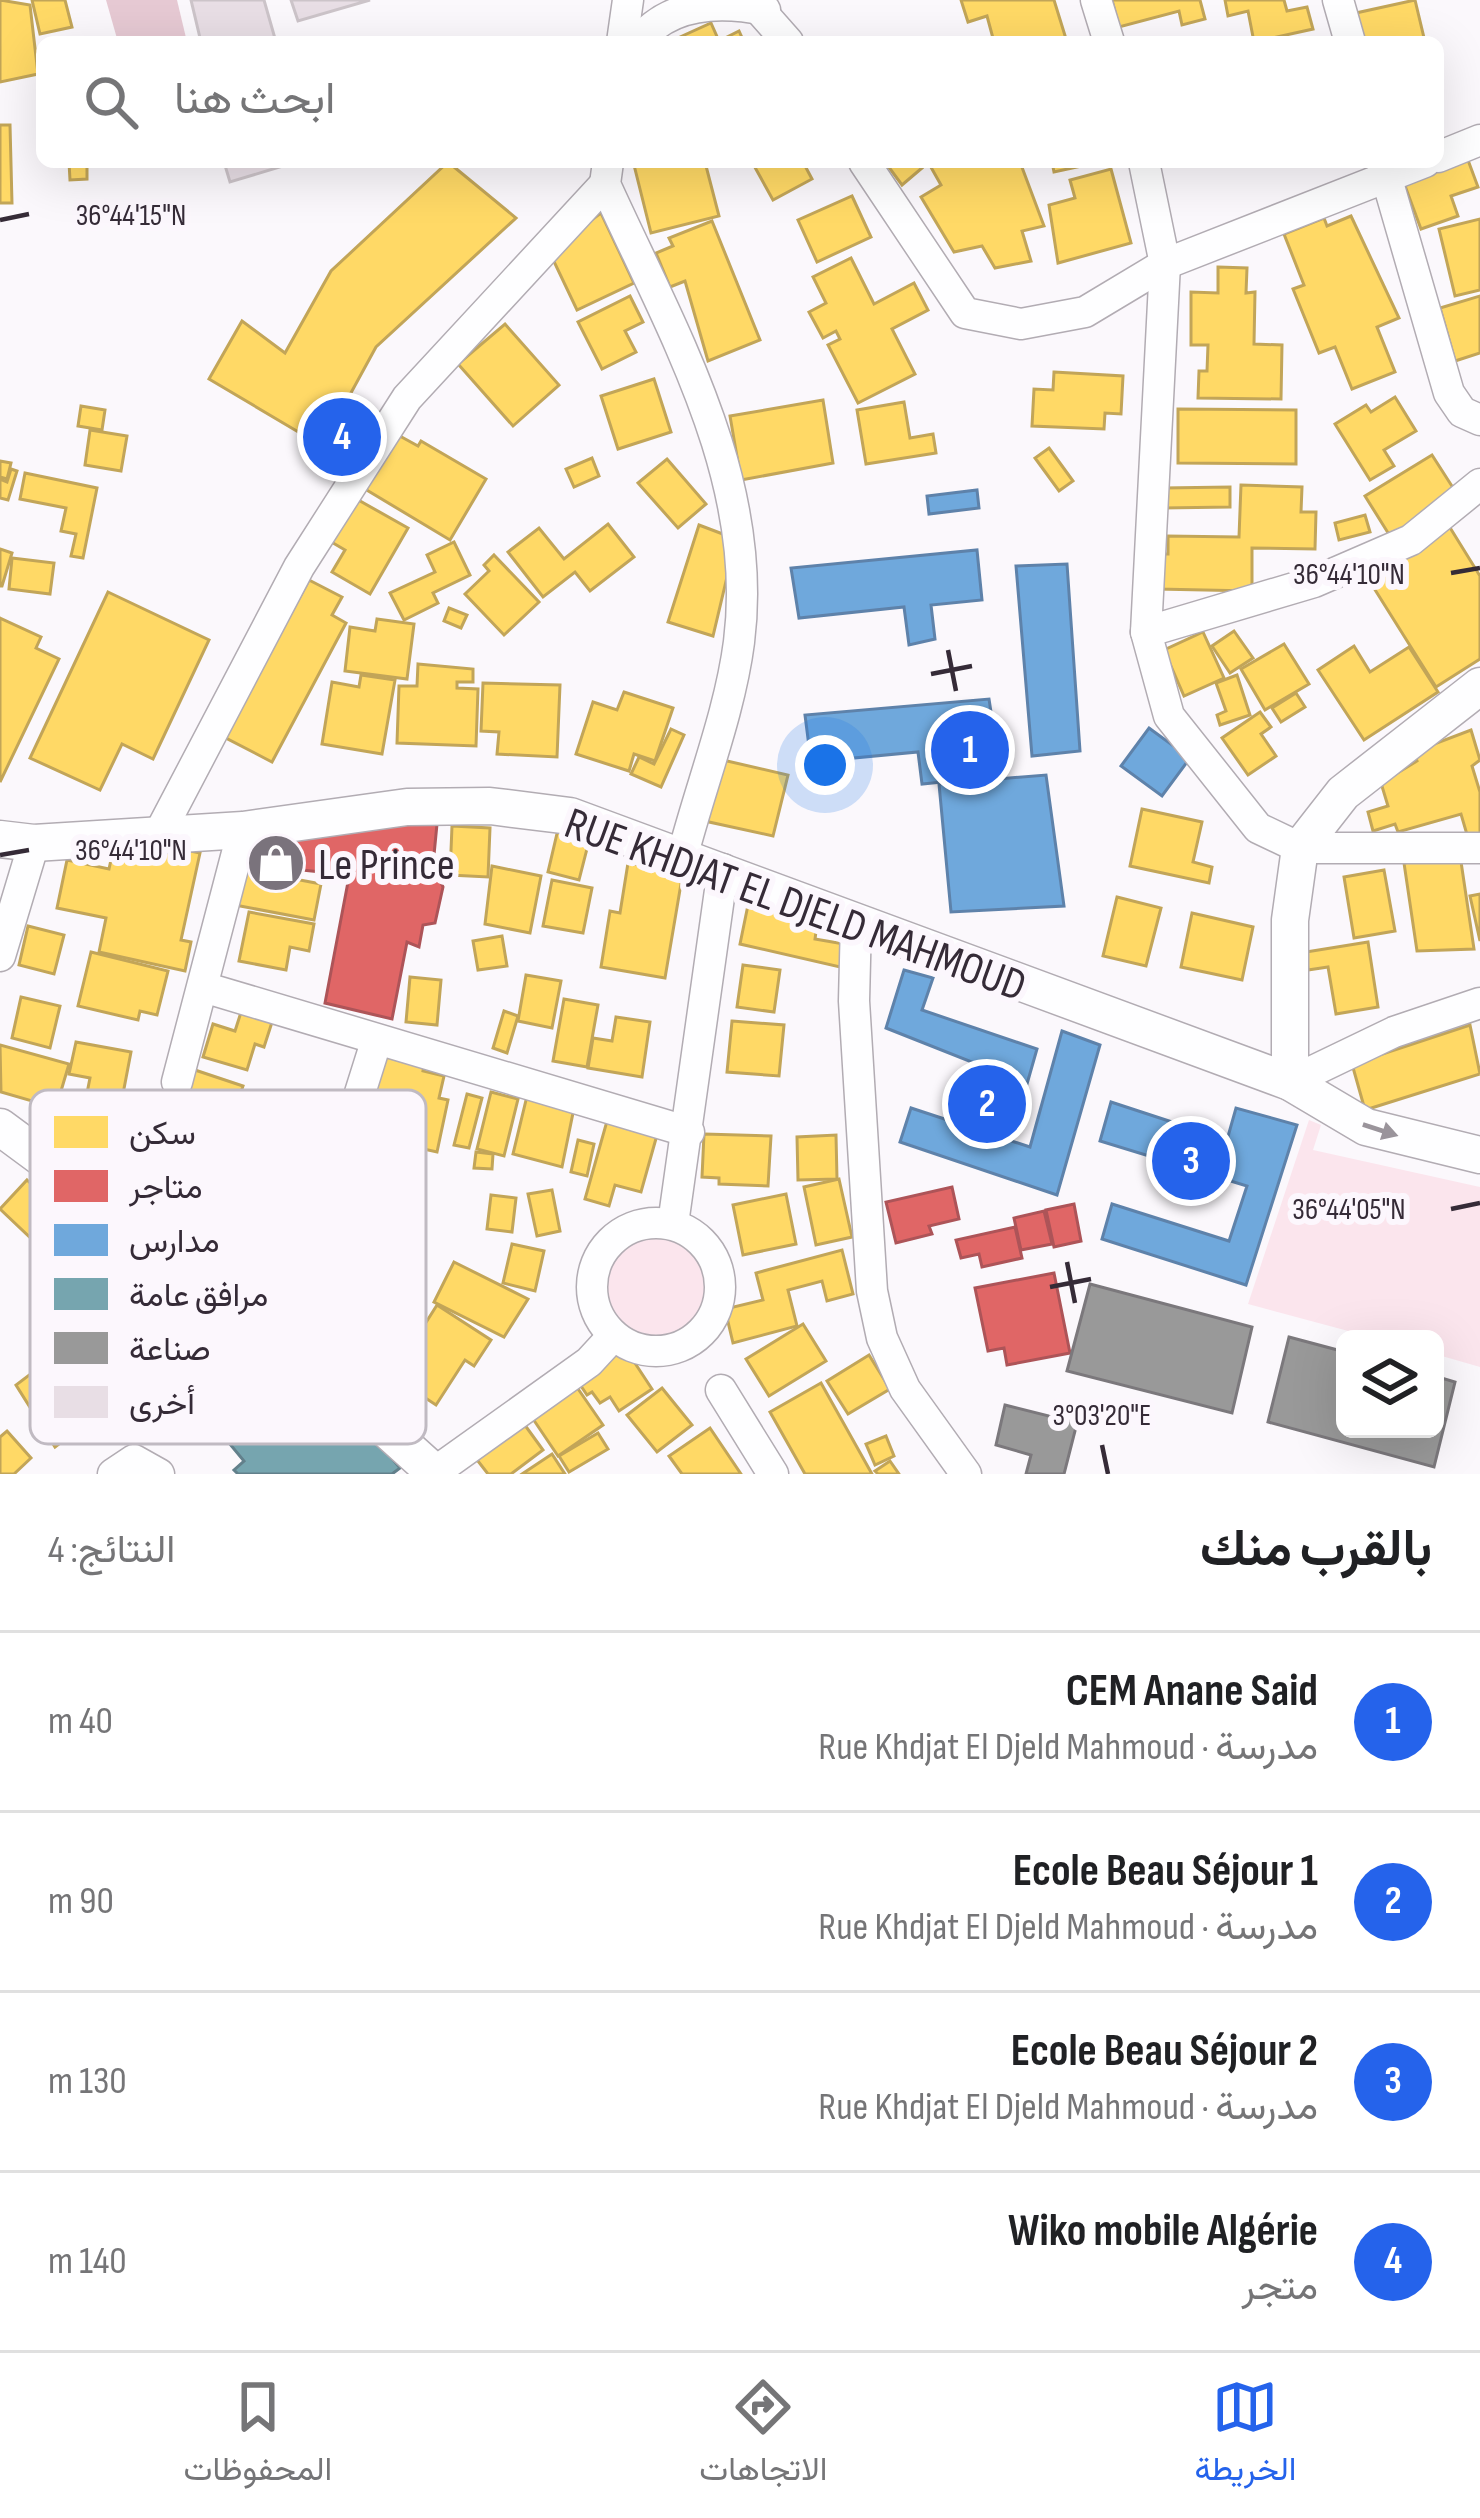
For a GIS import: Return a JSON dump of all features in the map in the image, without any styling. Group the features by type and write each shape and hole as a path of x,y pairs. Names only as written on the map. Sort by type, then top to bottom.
{"street":[{"path":"623,36 628,0"},
{"path":"1096,0 1107,36"},
{"path":"1338,0 1348,36"},
{"path":"642,36 683,11 722,2 758,5 783,36"},
{"path":"1444,155 1480,140"},
{"path":"868,168 965,313 1021,324 1085,312 1165,265 1384,170 1449,393 1462,412 1480,420"},
{"path":"1145,168 1165,265 1146,632 1169,716 1258,828 1300,848 1480,848"},
{"path":"160,832 299,567 407,398 607,173 718,440 743,552 739,644 683,854"},
{"path":"1146,632 1314,582 1392,548 1411,539 1480,484"},
{"path":"1480,686 1343,794 1300,848 1290,920 1290,1082 1394,1032 1480,1003"},
{"name":"RUE KHDJAT EL DJELD MAHMOUD","path":"17,841 243,830 407,807 490,806 570,816 1290,1082 1366,1127 1480,1155"},
{"path":"177,1082 243,830"},
{"path":"0,956 17,841"},
{"path":"673,1224 723,869"},
{"path":"856,920 855,1023 872,1291 882,1338 905,1389 966,1474"},
{"path":"203,987 688,1132"},
{"path":"361,1090 376,1042"},
{"path":"0,1127 30,1149"},
{"path":"641,1224 673,1224 694,1234 710,1250 721,1294 715,1316 701,1335 669,1351 646,1351 613,1336 600,1320 591,1292 604,1249 641,1224"},
{"path":"403,1444 435,1473 589,1362 613,1336"},
{"path":"721,1390 772,1474"},
{"path":"113,1474 134,1460 159,1474"}],"shaded area":[{"path":"106,0 177,0 186,36 116,36"},
{"path":"1309,1120 1321,1125 1313,1150 1480,1187 1480,1367 1444,1357 1444,1330 1345,1330 1248,1304"},
{"path":"658,1237 678,1241 694,1252 705,1268 709,1288 705,1308 694,1324 678,1335 658,1339 638,1335 622,1324 611,1308 607,1288 611,1268 622,1252 638,1241"}],"building: سكن":[{"path":"0,0 30,5 36,74 0,82"},
{"path":"32,0 65,0 72,27 40,34"},
{"path":"961,0 1054,0 1065,36 992,36 987,16 968,22"},
{"path":"1112,0 1200,0 1205,19 1182,25 1179,11 1119,27"},
{"path":"1225,0 1284,0 1287,11 1307,7 1313,29 1253,36 1248,11 1228,16"},
{"path":"1415,0 1424,36 1361,36 1356,13"},
{"path":"711,23 717,36 682,36"},
{"path":"0,125 10,125 12,203 0,203"},
{"path":"1465,152 1478,187 1451,196 1458,216 1421,229 1401,175 1420,168 1444,168 1444,160"},
{"path":"69,168 87,168 87,179 70,180"},
{"path":"442,168 455,168 516,218 376,347 322,446 209,379 242,321 285,353 331,271"},
{"path":"635,168 707,168 719,216 651,233"},
{"path":"755,168 806,168 812,179 773,200"},
{"path":"889,168 922,168 902,185"},
{"path":"931,168 1022,168 1044,226 1022,231 1031,261 995,268 982,246 954,252 921,197 941,185"},
{"path":"1111,169 1131,243 1058,263 1049,205 1075,198 1070,180"},
{"path":"852,196 871,237 817,262 798,220"},
{"path":"601,213 634,283 577,310 549,251"},
{"path":"1351,216 1399,318 1377,327 1395,372 1352,389 1335,347 1319,353 1293,289 1304,285 1284,234 1324,218 1327,226"},
{"path":"1480,219 1480,290 1455,296 1439,229"},
{"path":"712,221 760,340 708,361 685,281 670,287 656,253 673,246 669,238"},
{"path":"851,258 874,304 914,283 928,310 892,329 915,374 858,403 828,345 840,339 836,331 823,338 809,312 826,303 813,277"},
{"path":"1218,267 1247,268 1246,293 1255,292 1254,344 1282,345 1281,399 1198,398 1199,371 1207,371 1208,345 1191,345 1191,292 1218,293"},
{"path":"630,296 643,322 625,331 636,352 602,369 578,322"},
{"path":"1480,296 1480,353 1455,361 1440,308"},
{"path":"505,324 559,385 513,426 458,364"},
{"path":"1054,372 1123,376 1121,414 1105,413 1104,429 1032,426 1034,389 1053,390"},
{"path":"654,379 671,432 618,449 601,396"},
{"path":"1395,397 1416,431 1384,450 1394,466 1370,480 1335,424 1366,405 1371,412"},
{"path":"823,400 833,463 741,480 730,416"},
{"path":"904,402 910,438 933,434 936,453 866,464 857,410"},
{"path":"81,406 105,410 102,430 78,426"},
{"path":"1178,409 1296,410 1296,464 1178,463"},
{"path":"90,430 127,436 121,471 85,465"},
{"path":"398,435 418,446 421,441 486,479 450,540 365,489"},
{"path":"1049,448 1073,481 1059,491 1035,458"},
{"path":"1432,455 1457,494 1390,536 1365,496"},
{"path":"592,458 599,476 574,487 566,469"},
{"path":"667,459 706,504 678,528 638,483"},
{"path":"0,461 11,463 7,479 0,477"},
{"path":"11,469 17,471 8,500 0,498 0,479 7,482"},
{"path":"25,473 97,488 83,558 71,556 76,534 61,531 66,508 20,499"},
{"path":"1241,485 1302,487 1301,512 1316,512 1315,549 1252,548 1252,591 1157,589 1157,554 1168,554 1168,536 1239,537"},
{"path":"1230,487 1230,507 1163,508 1163,488"},
{"path":"353,497 408,528 370,594 332,572 345,550 328,540"},
{"path":"1365,515 1370,532 1339,540 1335,523"},
{"path":"608,524 634,557 590,591 575,572 543,597 508,552 539,528 564,559"},
{"path":"699,525 736,539 713,636 668,622"},
{"path":"1449,526 1480,576 1480,659 1436,687 1367,577"},
{"path":"454,542 470,575 433,593 438,603 404,620 390,593 435,572 427,555"},
{"path":"0,549 12,553 2,586 0,586"},
{"path":"494,555 539,602 504,635 465,594 489,571 484,565"},
{"path":"12,558 54,563 50,594 9,589"},
{"path":"309,580 342,597 332,615 346,623 272,762 224,737"},
{"path":"108,592 209,640 153,759 122,744 100,790 30,758"},
{"path":"449,608 467,615 461,628 444,621"},
{"path":"0,618 41,637 36,648 59,659 0,782"},
{"path":"377,619 414,624 407,679 345,671 350,627 375,631"},
{"path":"1234,631 1253,658 1230,673 1212,646"},
{"path":"1203,632 1224,678 1184,696 1164,650"},
{"path":"1284,644 1309,684 1265,710 1241,669"},
{"path":"1354,646 1370,672 1409,647 1438,692 1364,740 1318,670"},
{"path":"418,664 473,669 473,682 457,682 457,688 478,689 476,746 397,743 399,686 417,686"},
{"path":"361,675 395,680 382,754 322,744 332,682 359,687"},
{"path":"1237,675 1250,715 1220,725 1217,715 1226,711 1216,683"},
{"path":"483,683 560,685 557,757 497,754 499,732 481,731"},
{"path":"624,692 673,708 655,761 634,754 629,771 576,754 593,702 617,710"},
{"path":"1296,693 1305,707 1281,722 1272,708"},
{"path":"1260,712 1271,727 1261,734 1276,756 1248,775 1222,738"},
{"path":"671,729 684,735 661,787 631,774 639,757 654,764"},
{"path":"1471,730 1480,760 1472,766 1480,792 1480,835 1468,838 1461,814 1398,832 1395,824 1373,831 1368,812 1388,806 1381,783 1417,761 1413,752"},
{"path":"714,758 788,775 773,836 700,820"},
{"path":"1142,809 1202,822 1193,862 1212,867 1209,883 1130,866"},
{"path":"559,825 591,833 579,880 548,872"},
{"path":"452,826 490,828 488,877 450,875"},
{"path":"138,840 200,853 181,940 191,942 185,971 99,952 106,918 57,908 67,860 109,869 114,846"},
{"path":"1460,855 1474,949 1417,951 1404,863"},
{"path":"628,863 683,872 665,978 601,967 610,911 620,913"},
{"path":"492,866 541,876 530,933 485,924"},
{"path":"242,869 321,884 314,920 235,905"},
{"path":"1384,870 1395,931 1354,938 1344,877"},
{"path":"552,880 592,888 583,933 543,926"},
{"path":"1480,894 1480,941 1470,896"},
{"path":"1117,897 1161,908 1146,966 1103,956"},
{"path":"748,905 818,918 815,939 844,944 840,967 740,944"},
{"path":"249,912 314,924 309,951 290,947 286,970 239,961"},
{"path":"1192,913 1253,927 1242,980 1181,967"},
{"path":"28,926 64,935 54,974 19,965"},
{"path":"502,936 507,966 478,970 473,941"},
{"path":"1368,942 1378,1007 1336,1014 1328,967 1308,970 1306,952"},
{"path":"91,952 168,971 157,1015 140,1011 138,1020 78,1006"},
{"path":"743,965 780,970 774,1012 737,1007"},
{"path":"526,975 561,981 552,1028 518,1021"},
{"path":"410,977 441,980 437,1025 406,1022"},
{"path":"21,997 60,1006 50,1048 12,1038"},
{"path":"564,999 598,1005 587,1067 553,1061"},
{"path":"243,1006 274,1016 264,1047 255,1044 247,1070 203,1057 213,1024 235,1031"},
{"path":"504,1011 518,1016 507,1053 493,1048"},
{"path":"616,1017 650,1022 642,1077 588,1068 593,1038 612,1041"},
{"path":"732,1021 784,1025 779,1076 727,1072"},
{"path":"1470,1025 1480,1074 1365,1110 1352,1064"},
{"path":"76,1042 131,1052 124,1090 88,1090 90,1078 69,1074"},
{"path":"0,1045 69,1064 61,1090 30,1090 30,1100 1,1092"},
{"path":"380,1051 425,1061 423,1071 444,1076 439,1098 448,1100 437,1152 426,1150 426,1090 371,1090"},
{"path":"195,1070 243,1086 242,1090 188,1090"},
{"path":"491,1092 518,1099 504,1156 477,1149"},
{"path":"467,1094 482,1098 469,1148 454,1145"},
{"path":"527,1096 574,1108 562,1167 513,1154"},
{"path":"607,1121 657,1135 641,1192 615,1185 609,1206 585,1199"},
{"path":"704,1134 771,1136 768,1186 719,1184 719,1178 702,1177"},
{"path":"836,1135 837,1179 798,1180 797,1137"},
{"path":"578,1140 594,1144 587,1176 571,1172"},
{"path":"476,1152 493,1154 492,1169 474,1168"},
{"path":"839,1179 852,1237 816,1245 804,1187"},
{"path":"27,1180 30,1237 0,1209"},
{"path":"552,1190 560,1231 537,1236 528,1194"},
{"path":"786,1194 796,1244 743,1255 733,1205"},
{"path":"491,1195 516,1198 512,1232 487,1229"},
{"path":"512,1244 544,1251 535,1291 503,1283"},
{"path":"842,1250 853,1294 827,1301 822,1281 788,1290 797,1326 733,1343 725,1309 763,1300 756,1273"},
{"path":"454,1262 528,1299 504,1337 434,1302"},
{"path":"437,1305 491,1340 474,1366 465,1360 436,1405 426,1398 426,1322"},
{"path":"803,1324 826,1361 769,1396 746,1359"},
{"path":"625,1348 652,1389 619,1411 610,1397 600,1403 592,1392 587,1395 577,1380"},
{"path":"869,1355 890,1389 848,1414 827,1381"},
{"path":"30,1374 30,1407 16,1385"},
{"path":"574,1383 603,1425 558,1456 529,1413"},
{"path":"821,1383 872,1474 805,1474 770,1412"},
{"path":"662,1388 692,1425 657,1452 627,1415"},
{"path":"519,1417 543,1450 511,1474 488,1474 471,1452"},
{"path":"710,1428 741,1474 682,1474 669,1456"},
{"path":"7,1431 31,1458 14,1474 0,1474 0,1437"},
{"path":"598,1433 608,1449 569,1472 559,1456"},
{"path":"886,1436 894,1456 875,1465 866,1444"},
{"path":"552,1454 565,1474 522,1474"},
{"path":"890,1461 899,1474 875,1471"}],"building: متاجر":[{"path":"369,816 437,824 433,865 443,887 435,923 423,925 419,947 407,942 392,1019 325,1003 348,882 340,874 263,866 266,835"},
{"path":"952,1187 959,1219 929,1226 932,1234 896,1243 886,1202"},
{"path":"1074,1204 1081,1241 1054,1247 1046,1210"},
{"path":"1044,1211 1052,1244 1021,1250 1014,1218"},
{"path":"1015,1227 1022,1258 982,1267 979,1254 961,1258 956,1240"},
{"path":"1054,1273 1070,1353 1007,1365 1004,1348 988,1351 975,1288"}],"building: مدارس":[{"path":"977,490 979,508 929,514 927,496"},
{"path":"977,550 982,600 931,605 935,639 909,645 904,607 799,618 791,568"},
{"path":"1067,564 1080,751 1032,756 1016,566"},
{"path":"989,699 996,745 942,751 943,782 922,784 918,752 811,762 805,715"},
{"path":"1149,728 1190,758 1162,796 1121,766"},
{"path":"1046,775 1064,906 951,912 939,784"},
{"path":"904,970 933,978 922,1010 1037,1049 1027,1084 886,1028"},
{"path":"1062,1031 1100,1045 1057,1195 900,1142 911,1108 1030,1147"},
{"path":"1111,1102 1227,1140 1236,1108 1297,1125 1246,1285 1102,1239 1112,1204 1229,1241 1247,1186 1100,1141"}],"building: مرافق عامة":[{"path":"230,1444 380,1444 400,1468 392,1474 238,1474 234,1470 244,1461"}],"building: صناعة":[{"path":"1090,1284 1252,1327 1232,1413 1067,1371"},
{"path":"1289,1337 1336,1350 1336,1438 1441,1438 1434,1467 1268,1422"},
{"path":"1444,1379 1455,1382 1444,1427"},
{"path":"1005,1405 1077,1423 1064,1474 1026,1474 1031,1455 996,1445"}],"building: أخرى":[{"path":"191,0 264,0 274,36 200,36"},
{"path":"291,0 370,0 298,21"},
{"path":"226,168 276,168 230,182"}],"place":[{"name":"Wiko mobile Algérie","path":"342,437"},
{"name":"CEM Anane Said","path":"970,750"},
{"name":"Le Prince","path":"276,863"},
{"name":"Ecole Beau Séjour 1","path":"987,1104"},
{"name":"Ecole Beau Séjour 2","path":"1191,1161"}]}
